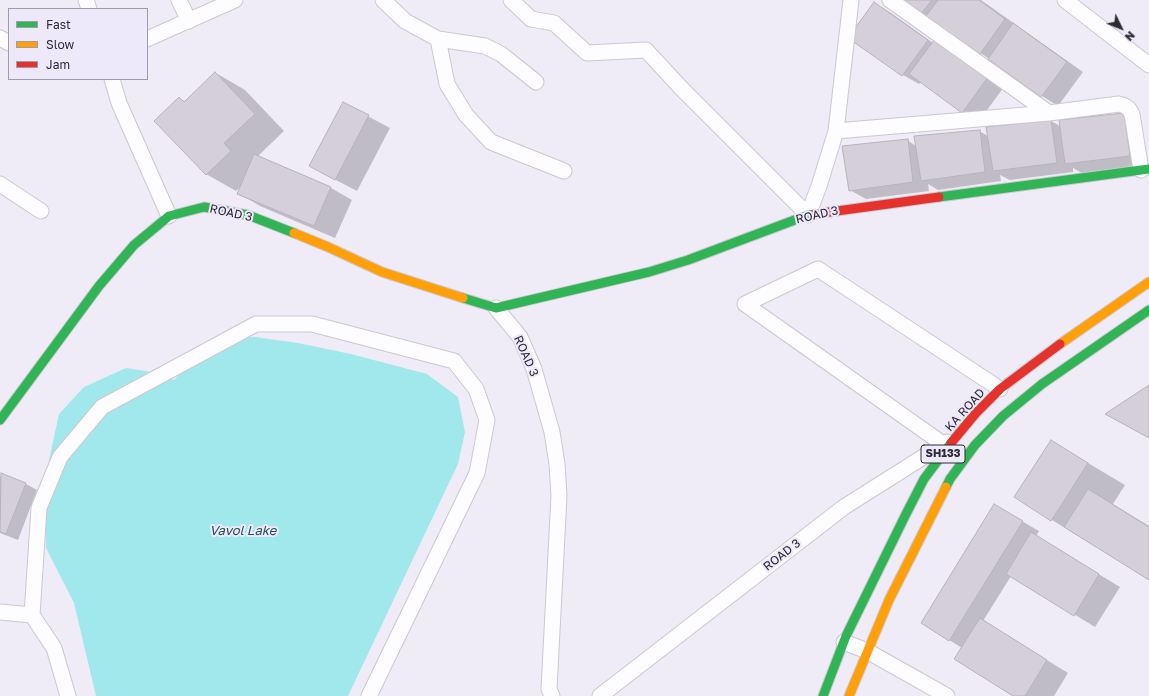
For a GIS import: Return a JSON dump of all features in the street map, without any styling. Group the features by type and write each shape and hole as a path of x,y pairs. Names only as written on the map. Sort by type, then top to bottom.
{"street":[{"path":"179,0 189,20"},
{"path":"148,39 235,0"},
{"path":"383,0 405,21 438,40 485,46 501,54 536,82"},
{"path":"511,0 531,19 554,23 587,53 646,50 682,89 808,214 819,186 836,131 851,0"},
{"path":"890,0 1049,113"},
{"path":"1065,0 1149,65"},
{"path":"438,40 446,84 466,116 491,142 564,171"},
{"path":"112,80 119,103 169,216"},
{"path":"836,131 1049,113 1118,104 1125,106 1132,114 1145,170"},
{"name":"ROAD 3","path":"0,420 99,286 134,245 169,216 204,207 248,215 328,247 382,272 496,308 655,270 688,260 808,214 1145,170"},
{"path":"0,184 40,211"},
{"path":"975,445 949,441 745,304 818,269 1000,389"},
{"name":"KA ROAD","path":"849,696 889,600 927,497 924,479 949,441 1000,389 1048,352 1149,282"},
{"name":"ROAD 3","path":"496,308 520,337 534,369 552,432 558,464 559,496 549,689 552,696"},
{"name":"KA ROAD","path":"823,696 844,642 927,497 950,479 975,445 1003,416 1042,384 1149,310"},
{"path":"68,696 54,648 32,615 39,508 60,457 102,407 256,324 312,324 454,361 476,389 487,420 477,474 369,696"},
{"name":"ROAD 3","path":"600,696 844,507 949,441"},
{"path":"0,612 32,615"},
{"path":"844,642 867,651 947,696"}],"water":[{"name":"Vavol Lake","path":"255,337 298,343 351,354 427,374 458,397 465,432 458,464 348,696 96,696 74,603 46,548 44,483 59,414 84,387 126,368 152,372 174,380 212,338"}],"building":[{"path":"899,0 932,0 920,15"},
{"path":"938,0 979,0 1005,19 980,54 926,16"},
{"path":"874,2 928,40 902,76 848,38"},
{"path":"1013,23 1067,62 1041,97 988,59"},
{"path":"935,39 988,77 962,113 909,74"},
{"path":"215,72 255,114 224,143 231,151 206,175 154,121 179,97 184,102"},
{"path":"343,102 369,115 335,180 309,166"},
{"path":"1124,113 1130,156 1065,164 1059,120"},
{"path":"1051,120 1057,163 993,171 986,127"},
{"path":"980,130 985,172 921,181 914,136"},
{"path":"908,139 913,182 849,191 842,146"},
{"path":"254,154 331,187 314,226 237,194"},
{"path":"1149,385 1149,438 1105,414"},
{"path":"1051,440 1088,463 1051,521 1014,497"},
{"path":"1,473 26,483 6,534 0,532"},
{"path":"1088,489 1149,527 1149,580 1064,527"},
{"path":"994,504 1023,521 949,641 921,623"},
{"path":"1031,532 1099,574 1074,616 1006,574"},
{"path":"980,618 1047,660 1025,696 1013,696 954,659"}],"traffic: fast":[{"path":"939,197 1149,169"},
{"path":"0,420 99,286 134,245 169,216 204,207 248,215 294,233"},
{"path":"463,298 496,308 649,272 688,260 808,215 815,214"},
{"path":"946,487 950,479 975,445 1003,416 1042,384 1149,310"},
{"path":"823,696 846,636 906,514 924,479 951,443"}],"traffic: slow":[{"path":"294,233 382,272 463,298"},
{"path":"1060,344 1149,282"},
{"path":"849,696 889,600 946,487"}],"traffic: jam":[{"path":"815,214 939,197"},
{"path":"951,443 976,413 1000,389 1060,344"}]}
